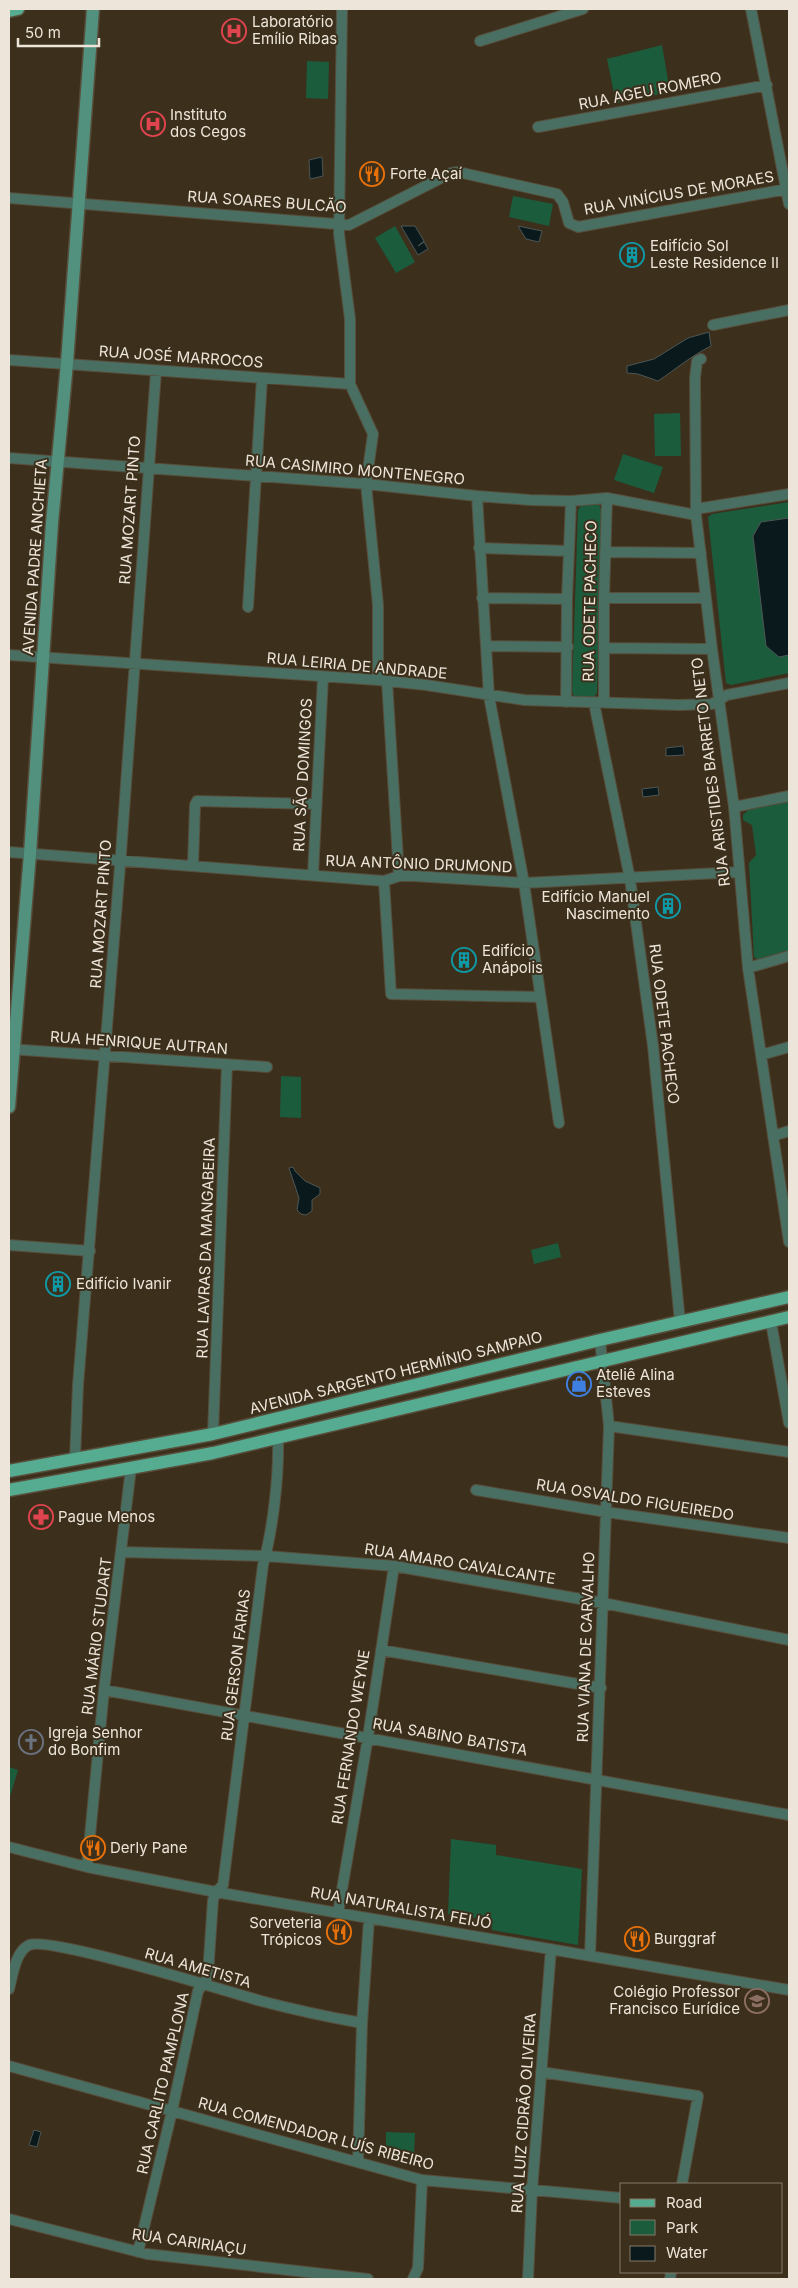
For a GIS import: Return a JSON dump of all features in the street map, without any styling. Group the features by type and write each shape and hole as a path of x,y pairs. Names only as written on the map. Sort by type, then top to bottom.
{"main road":[{"path":"9,11 18,9"},
{"name":"AVENIDA SARGENTO HERMÍNIO SAMPAIO","path":"9,1471 214,1434 600,1340 789,1297"},
{"path":"9,1490 278,1439 789,1317"}],"street":[{"name":"AVENIDA PADRE ANCHIETA","path":"9,1107 11,1049 30,854 52,523 67,363 93,9"},
{"path":"342,9 339,224 350,319 350,384 372,434 366,484 400,876"},
{"path":"480,41 582,9"},
{"path":"751,9 787,173 786,189 789,204"},
{"name":"RUA AGEU ROMERO","path":"538,127 767,85"},
{"name":"RUA SOARES BULCÃO","path":"9,198 349,225 452,173 458,172 557,194 563,202 569,223 578,227"},
{"name":"RUA VINÍCIUS DE MORAES","path":"578,227 786,189"},
{"path":"712,325 789,310"},
{"name":"RUA ARISTIDES BARRETO NETO","path":"701,358 697,361 695,378 696,512 705,598 734,807 748,968 772,1136 787,1213 789,1242"},
{"name":"RUA JOSÉ MARROCOS","path":"9,360 350,384"},
{"name":"RUA MOZART PINTO","path":"75,1459 78,1385 120,861 156,371"},
{"path":"248,607 262,378"},
{"name":"RUA CASIMIRO MONTENEGRO","path":"9,458 366,484 477,496 572,501 607,498 696,512 789,494"},
{"path":"477,496 489,696 524,883 559,1123"},
{"name":"RUA ODETE PACHECO","path":"607,498 604,648 599,703 630,879 653,1046 680,1322"},
{"name":"RUA ODETE PACHECO","path":"566,702 567,599 572,501"},
{"path":"479,548 569,551"},
{"path":"605,552 701,553"},
{"path":"482,598 567,599"},
{"path":"604,598 705,598"},
{"path":"486,646 568,647"},
{"path":"604,648 712,649"},
{"name":"RUA LEIRIA DE ANDRADE","path":"9,655 383,681 426,685 489,696 566,702 712,704 726,695 789,682"},
{"name":"RUA SÃO DOMINGOS","path":"313,875 323,677"},
{"path":"734,807 789,796"},
{"path":"193,866 195,805 197,801 316,804"},
{"name":"RUA ANTÔNIO DRUMOND","path":"9,852 384,881 400,876 524,883 739,872"},
{"path":"384,881 391,994 540,997"},
{"path":"748,968 789,956"},
{"path":"762,1056 789,1047"},
{"name":"RUA HENRIQUE AUTRAN","path":"11,1049 267,1066"},
{"name":"RUA LAVRAS DA MANGABEIRA","path":"214,1434 227,1064"},
{"path":"772,1136 789,1131"},
{"path":"9,1246 90,1250"},
{"path":"771,1322 789,1424"},
{"name":"RUA VIANA DE CARVALHO","path":"590,1956 609,1426 600,1340"},
{"path":"609,1426 789,1452"},
{"name":"RUA GERSON FARIAS","path":"216,1892 223,1885 266,1556 278,1458 278,1439"},
{"name":"RUA MÁRIO STUDART","path":"87,1867 104,1690 131,1468"},
{"name":"RUA OSVALDO FIGUEIREDO","path":"476,1490 606,1512 789,1538"},
{"name":"RUA AMARO CAVALCANTE","path":"122,1552 266,1556 394,1566 602,1603 789,1640"},
{"name":"RUA FERNANDO WEYNE","path":"338,1913 368,1737 394,1566"},
{"path":"381,1650 601,1688"},
{"name":"RUA SABINO BATISTA","path":"104,1690 596,1778 789,1815"},
{"name":"RUA NATURALISTA FEIJÓ","path":"9,1847 87,1867 216,1892 789,1990"},
{"name":"RUA CARLITO PAMPLONA","path":"138,2252 172,2111 198,1991 203,1985 210,1964 213,1900 216,1892"},
{"path":"358,2162 362,2023 369,1919"},
{"name":"RUA AMETISTA","path":"9,1989 18,1957 27,1946 44,1944 298,2010 362,2023"},
{"name":"RUA LUIZ CIDRÃO OLIVEIRA","path":"528,2279 532,2190 551,1949"},
{"name":"RUA COMENDADOR LUÍS RIBEIRO","path":"9,2066 422,2180 620,2198"},
{"path":"542,2072 698,2096 682,2183"},
{"path":"414,2279 418,2268 422,2180"},
{"name":"RUA CARIRIAÇU","path":"9,2219 138,2252 368,2279"}],"green space":[{"path":"662,45 670,92 616,103 607,59"},
{"path":"307,61 329,62 328,99 306,98"},
{"path":"513,196 553,204 549,226 509,217"},
{"path":"395,226 415,262 396,273 375,238"},
{"path":"680,413 681,456 655,456 654,414"},
{"path":"623,454 663,467 654,493 614,480"},
{"path":"789,502 789,673 731,685 726,683 708,517 712,514"},
{"path":"582,504 599,505 602,511 597,693 593,698 575,698 572,692 578,510"},
{"path":"789,801 789,951 758,960 754,957 749,863 756,855 752,825 743,820 743,815 749,809"},
{"path":"281,1076 301,1077 301,1118 280,1117"},
{"path":"558,1243 561,1257 534,1264 531,1250"},
{"path":"9,1767 18,1770 9,1800"},
{"path":"451,1839 496,1845 496,1855 582,1869 578,1945 492,1930 491,1920 448,1914"},
{"path":"386,2132 415,2133 414,2155 386,2154"}],"water":[{"path":"322,157 323,176 310,179 309,160"},
{"path":"401,226 415,226 424,241 418,246 424,242 428,249 418,255"},
{"path":"518,226 542,231 539,242 526,239"},
{"path":"709,332 711,346 690,358 658,381 638,374 627,373 627,366 654,359 688,338"},
{"path":"789,518 789,655 779,657 766,646 753,536 761,522"},
{"path":"683,746 684,755 666,756 666,748"},
{"path":"658,787 659,795 643,797 642,789"},
{"path":"293,1167 305,1181 320,1188 320,1194 312,1200 312,1211 306,1215 301,1214 297,1210 299,1198 289,1168"},
{"path":"34,2130 41,2132 37,2147 29,2145"}],"place":[{"name":"Laboratório Emílio Ribas","path":"234,31"},
{"name":"Instituto dos Cegos","path":"153,124"},
{"name":"Forte Açaí","path":"372,174"},
{"name":"Edifício Sol Leste Residence II","path":"632,255"},
{"name":"Edifício Manuel Nascimento","path":"668,906"},
{"name":"Edifício Anápolis","path":"464,960"},
{"name":"Edifício Ivanir","path":"58,1284"},
{"name":"Ateliê Alina Esteves","path":"579,1384"},
{"name":"Pague Menos","path":"41,1517"},
{"name":"Igreja Senhor do Bonfim","path":"31,1742"},
{"name":"Derly Pane","path":"93,1848"},
{"name":"Sorveteria Trópicos","path":"339,1932"},
{"name":"Burggraf","path":"637,1939"},
{"name":"Colégio Professor Francisco Eurídice","path":"757,2001"}]}
